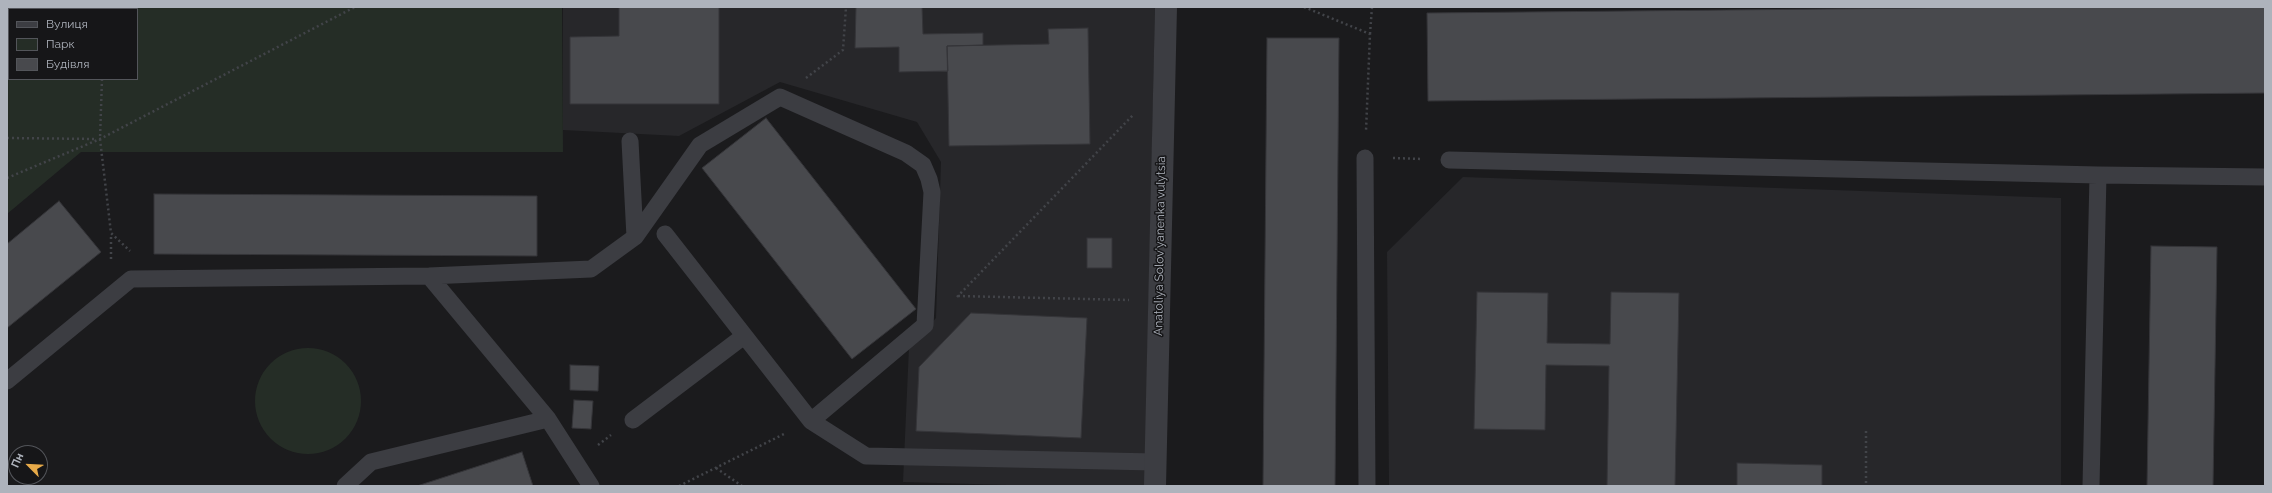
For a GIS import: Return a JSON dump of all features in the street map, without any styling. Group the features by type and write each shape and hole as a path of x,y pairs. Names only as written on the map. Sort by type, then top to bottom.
{"street":[{"name":"Anatoliya Solov'yanenka vulytsia","path":"1155,486 1166,7"}],"lane":[{"path":"7,381 131,278 429,276 590,269 635,238 700,145 780,97 906,153 923,165 929,179 932,192 925,325 811,421"},
{"path":"630,141 635,238"},
{"path":"1365,158 1367,486"},
{"path":"1449,160 2098,175 2265,177"},
{"path":"2091,486 2098,175"},
{"path":"665,234 811,421 866,456 1155,462"},
{"path":"429,276 548,419 591,486"},
{"path":"633,420 744,336"},
{"path":"345,486 371,462 548,419"}],"path":[{"path":"7,178 100,139 355,7"},
{"path":"802,81 843,50 846,7"},
{"path":"1304,7 1370,34"},
{"path":"1372,7 1365,158 1449,160"},
{"path":"102,80 100,139 112,233 158,278"},
{"path":"1112,300 958,296 1164,83"},
{"path":"7,138 100,139"},
{"path":"576,461 633,420"},
{"path":"679,486 811,421"},
{"path":"1866,431 1866,486"},
{"path":"716,468 742,486"}],"shaded area":[{"path":"563,7 1155,7 1145,486 1041,486 903,482 909,347 936,318 941,162 917,122 780,82 679,136 563,130"},
{"path":"1463,177 2061,198 2061,486 1389,486 1387,252"}],"green space":[{"path":"7,7 562,7 563,152 81,152 7,214"},
{"path":"308,348 328,352 345,364 357,381 361,401 357,421 345,438 328,450 308,454 288,450 271,438 259,421 255,401 259,381 271,364 288,352"}],"building":[{"path":"619,7 719,7 719,104 570,104 570,37 619,36"},
{"path":"856,7 922,7 923,34 983,33 983,45 947,46 948,71 899,72 899,47 855,48"},
{"path":"2026,7 2265,7 2265,93 1428,101 1427,13"},
{"path":"1088,28 1090,144 949,146 947,46 1049,44 1048,29"},
{"path":"1267,38 1339,38 1335,486 1263,486"},
{"path":"766,118 916,309 852,359 702,168"},
{"path":"154,194 537,196 537,256 154,254"},
{"path":"59,201 101,252 7,328 7,244"},
{"path":"1087,238 1112,238 1112,268 1087,268"},
{"path":"2151,246 2217,247 2213,486 2147,486"},
{"path":"1477,292 1548,293 1547,343 1610,344 1611,292 1679,293 1675,486 1607,486 1609,366 1546,365 1545,430 1474,429"},
{"path":"971,313 1087,318 1081,438 916,431 919,367"},
{"path":"570,365 599,366 598,391 570,390"},
{"path":"574,400 593,401 591,429 572,428"},
{"path":"522,452 533,486 417,486"},
{"path":"1737,463 1822,465 1822,486 1737,486"}]}
